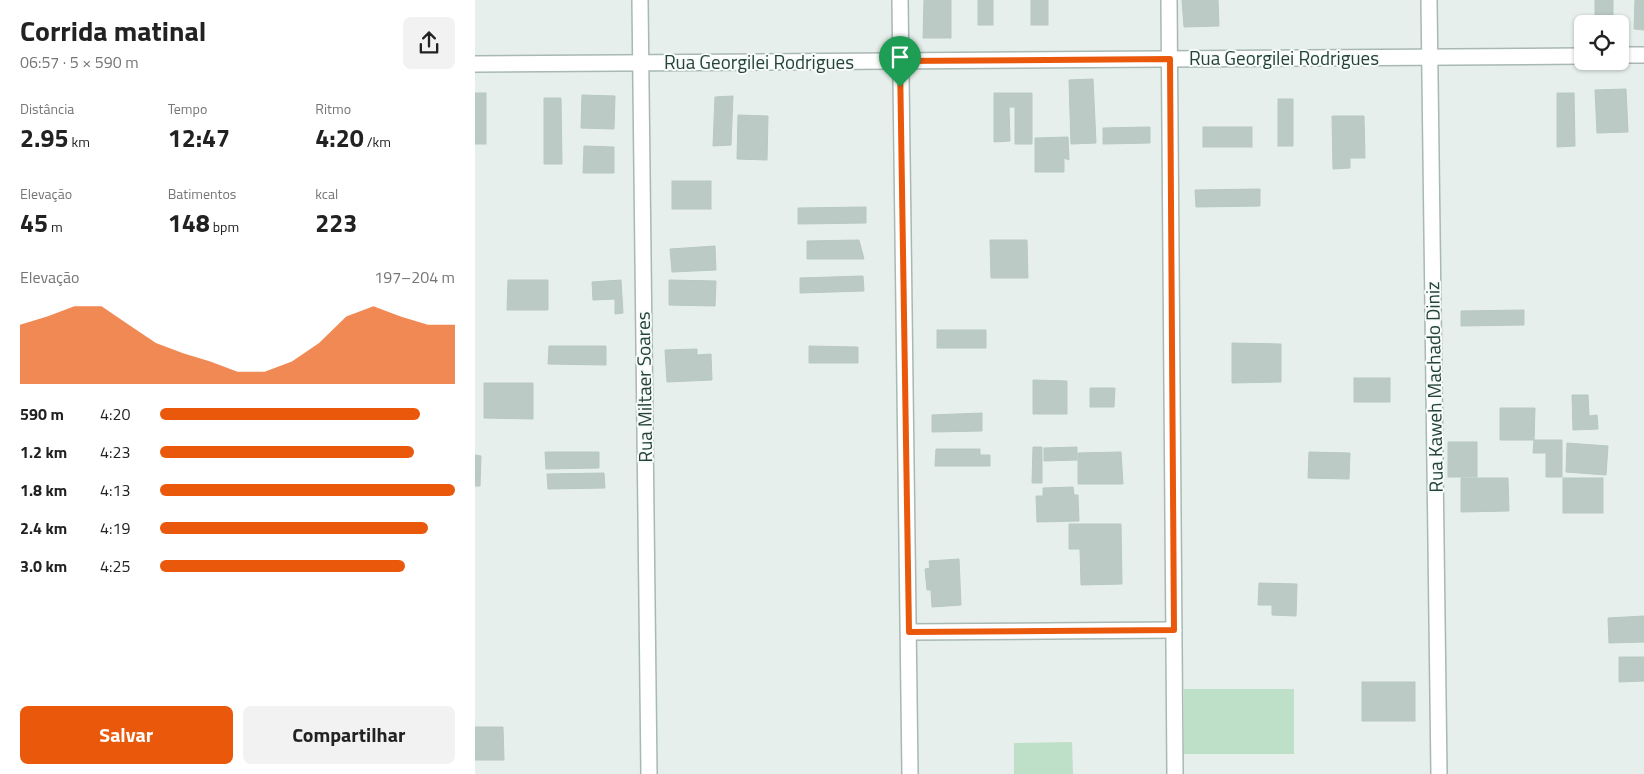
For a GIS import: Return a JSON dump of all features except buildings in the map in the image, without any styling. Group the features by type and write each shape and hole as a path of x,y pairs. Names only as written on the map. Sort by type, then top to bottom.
{"street":[{"name":"Rua Miltaer Soares","path":"640,0 649,774"},
{"path":"900,0 910,774"},
{"path":"1169,0 1175,774"},
{"name":"Rua Kaweh Machado Diniz","path":"1429,0 1439,774"},
{"path":"1629,55 1644,55"},
{"name":"Rua Georgilei Rodrigues","path":"475,64 1574,56"},
{"path":"909,632 1174,630"}],"green space":[{"path":"1184,689 1294,689 1294,754 1184,754"},
{"path":"1072,742 1073,774 1014,774 1014,743"}],"route":[{"path":"1170,59 1174,630 909,632 900,87 900,61 1170,59"}]}
